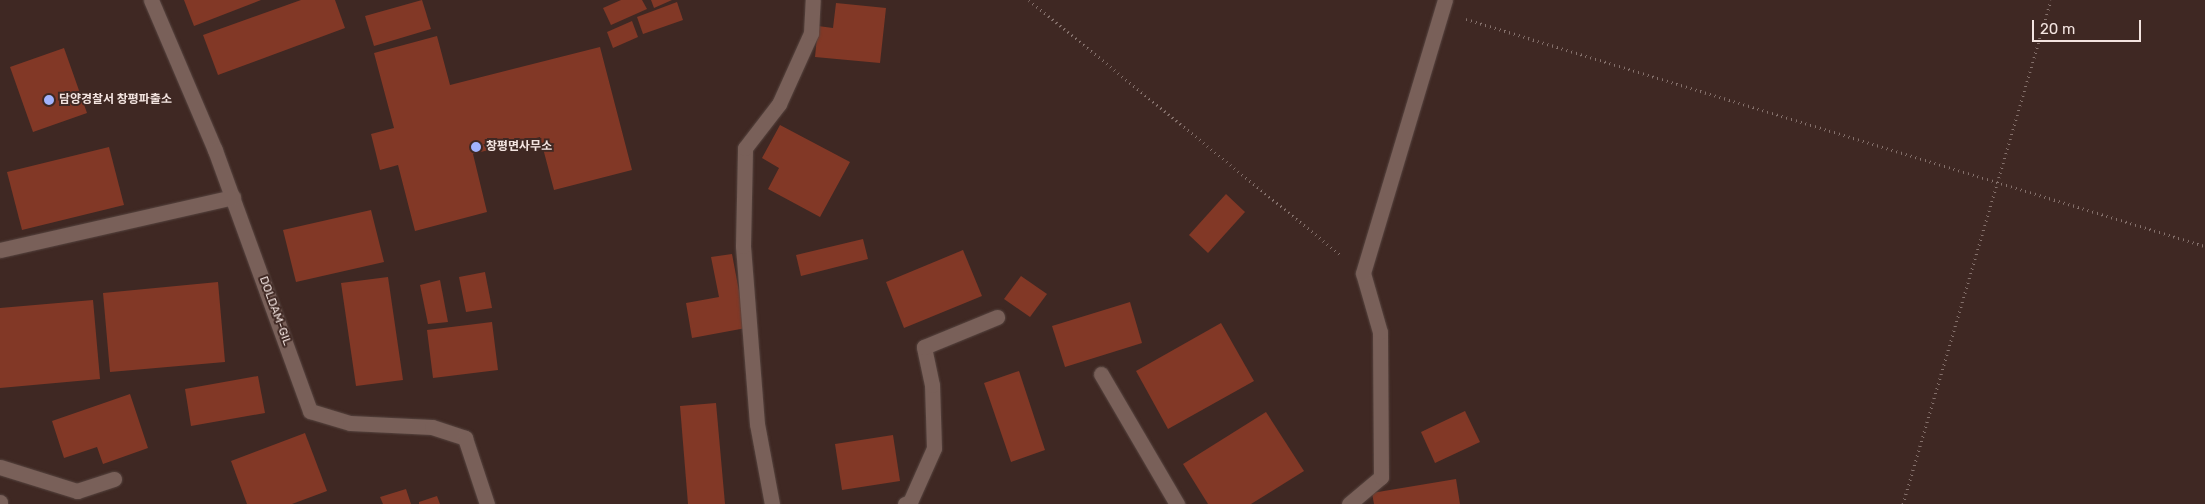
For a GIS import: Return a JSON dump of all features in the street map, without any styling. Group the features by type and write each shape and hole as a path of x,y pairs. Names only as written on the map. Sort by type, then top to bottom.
{"street":[{"name":"DOLDAM-GIL","path":"151,0 232,197 310,411 350,423 432,427 465,438 487,504"},
{"path":"772,504 757,424 743,246 745,148 780,104 811,33 813,0"},
{"path":"1349,504 1381,478 1380,332 1363,273 1443,6"},
{"path":"0,250 232,197"},
{"path":"905,504 910,502 934,448 932,385 924,347 997,317"},
{"path":"1101,374 1177,504"},
{"path":"0,467 77,491 114,479"}],"path":[{"path":"1029,0 1363,273"},
{"path":"1902,504 2051,0"},
{"path":"1443,6 2205,246"}],"building":[{"path":"184,0 261,0 194,26"},
{"path":"301,0 335,0 345,28 218,75 203,35"},
{"path":"422,0 431,29 374,46 365,16"},
{"path":"621,0 642,0 647,9 611,25 603,8"},
{"path":"651,0 672,0 654,8"},
{"path":"677,2 683,20 643,34 637,17"},
{"path":"836,3 886,8 880,63 815,57 818,26 833,28"},
{"path":"632,21 638,37 613,48 607,32"},
{"name":"창평면사무소","path":"437,36 450,85 600,47 632,170 554,190 540,137 473,154 487,212 415,231 398,165 380,170 371,134 394,128 374,53"},
{"path":"64,48 87,113 33,132 10,67"},
{"path":"780,125 850,162 820,217 768,189 779,168 762,158"},
{"path":"109,147 124,205 22,230 7,172"},
{"path":"1226,194 1245,212 1208,253 1189,235"},
{"path":"371,210 384,262 296,282 283,230"},
{"path":"863,239 868,259 801,276 796,255"},
{"path":"963,250 982,296 904,328 886,282"},
{"path":"732,254 746,328 692,338 686,303 719,297 711,257"},
{"path":"485,272 492,308 466,312 459,277"},
{"path":"1021,276 1047,294 1030,317 1004,299"},
{"path":"388,277 403,380 356,386 341,283"},
{"path":"440,280 448,322 428,324 420,285"},
{"path":"218,282 225,362 110,372 103,293"},
{"path":"93,300 100,379 0,388 0,308"},
{"path":"1130,302 1142,343 1065,367 1052,326"},
{"path":"492,322 498,370 433,378 427,330"},
{"path":"1221,323 1254,381 1168,429 1136,371"},
{"path":"1019,371 1045,450 1011,462 984,383"},
{"path":"258,376 265,413 191,426 185,389"},
{"path":"130,394 148,448 103,464 97,447 64,458 52,421"},
{"path":"716,403 725,504 688,504 680,406"},
{"path":"1465,411 1480,442 1435,463 1421,432"},
{"path":"1266,412 1304,471 1251,504 1208,504 1183,464"},
{"path":"305,433 327,491 292,504 247,504 231,461"},
{"path":"893,435 900,481 842,490 835,444"},
{"path":"1456,479 1460,504 1374,504 1372,493"},
{"path":"406,489 411,504 383,504 380,497"},
{"path":"437,496 440,504 419,504 419,502"}],"place":[{"name":"담양경찰서 창평파출소","path":"49,100"},
{"name":"창평면사무소","path":"476,147"}]}
